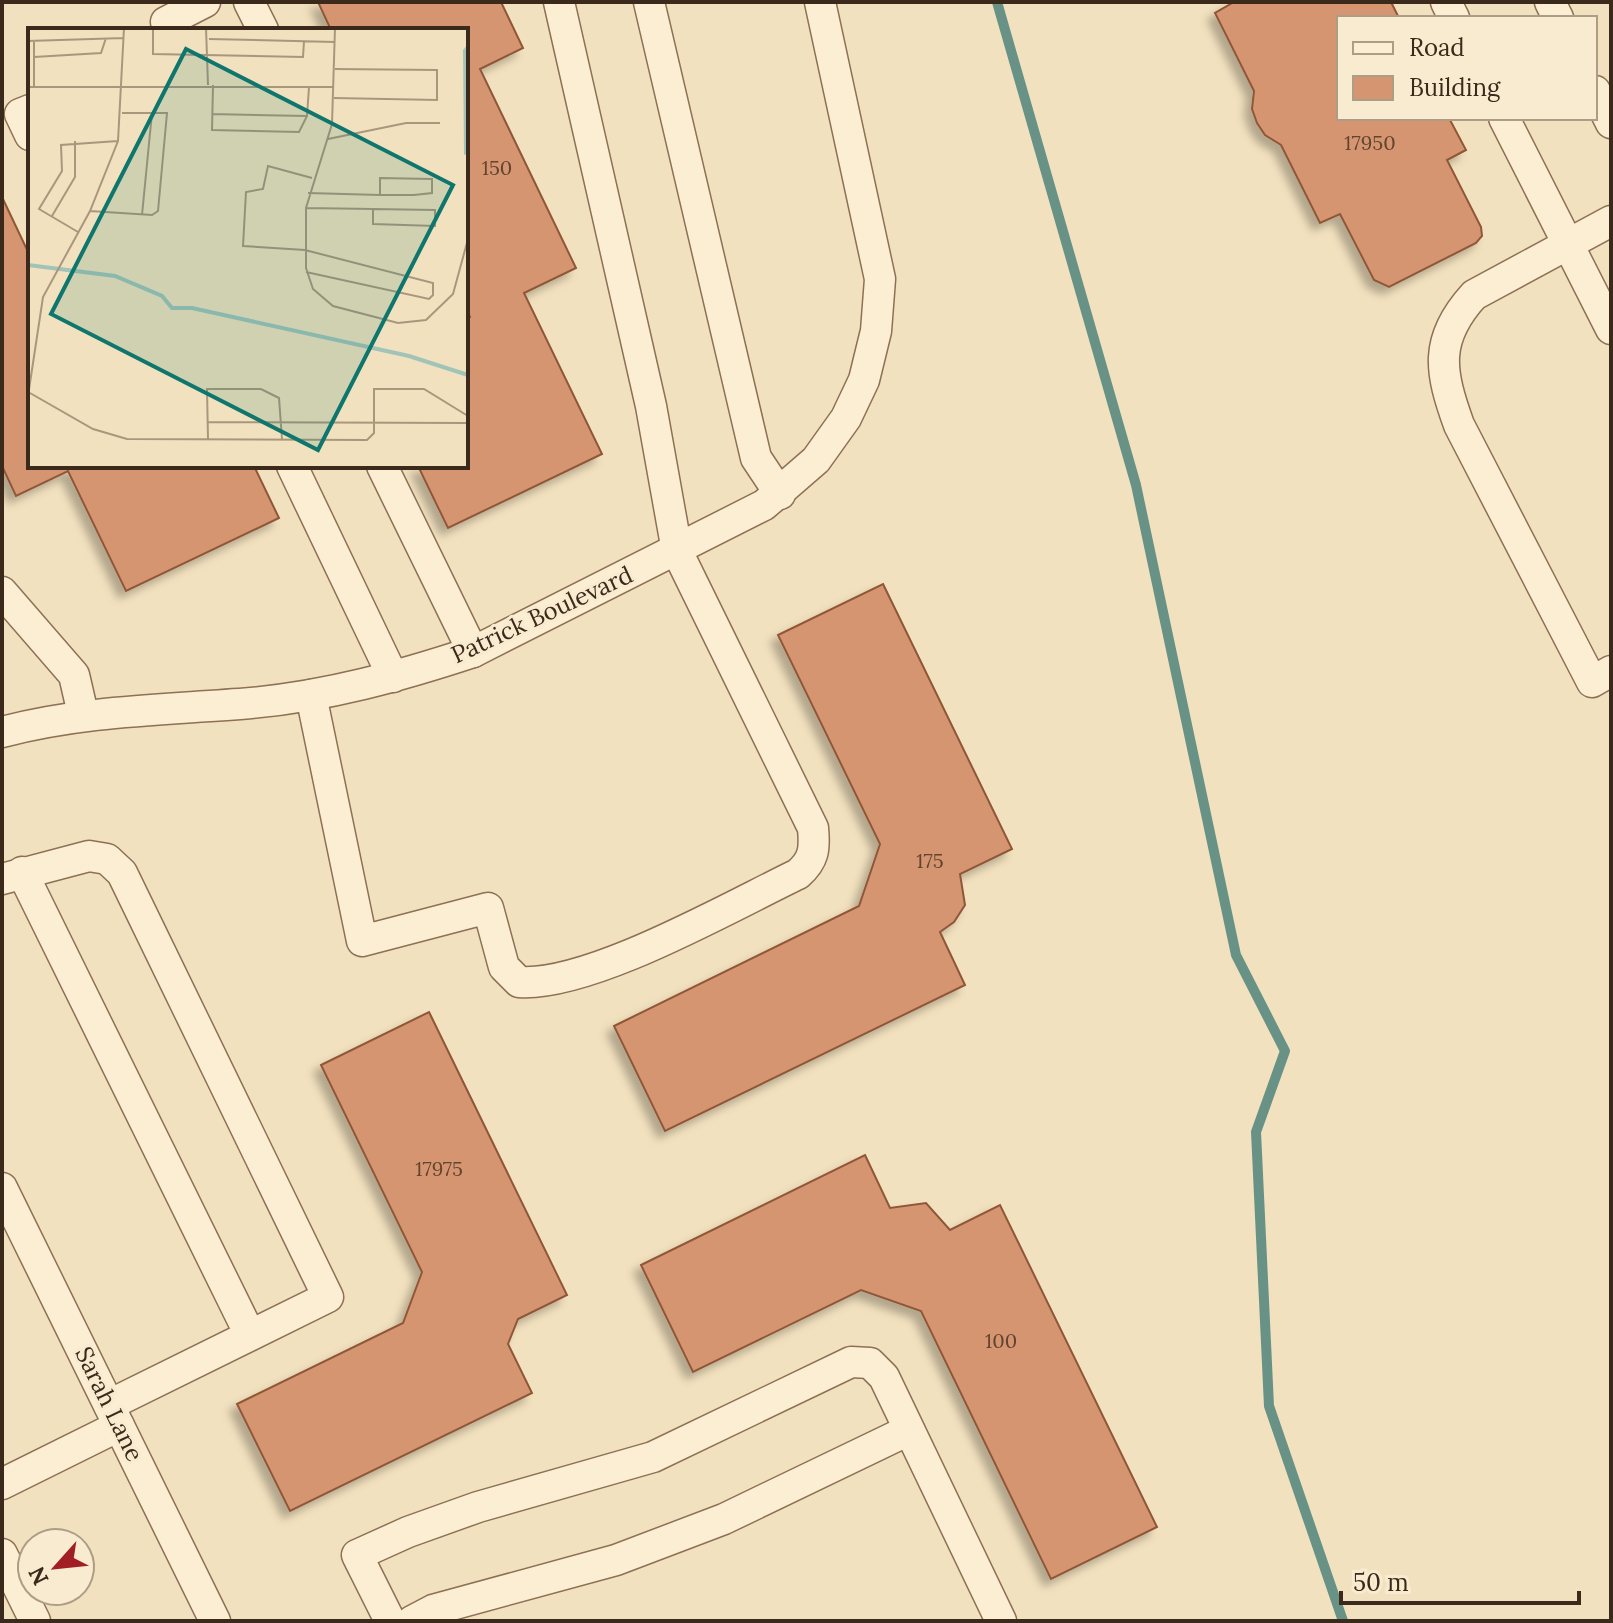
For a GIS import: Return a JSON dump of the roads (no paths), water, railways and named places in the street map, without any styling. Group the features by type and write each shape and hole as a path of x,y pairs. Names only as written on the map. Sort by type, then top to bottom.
{"street":[{"path":"169,28 166,22 205,2"},
{"path":"249,2 262,28"},
{"path":"311,695 362,941 488,908 504,967 519,982 542,984 630,954 798,874 810,863 815,847 813,828 677,551 651,406 559,2"},
{"path":"649,2 756,458 780,494"},
{"name":"Patrick Boulevard","path":"2,732 83,714 311,695 393,677 473,652 739,520 780,494 816,460 846,418 864,380 876,331 880,279 820,2"},
{"path":"1597,95 1611,123"},
{"path":"28,111 20,114 28,131"},
{"path":"1505,120 1611,329"},
{"path":"1611,221 1474,295 1458,311 1445,341 1443,382 1459,425 1592,682 1611,671"},
{"path":"293,468 393,677"},
{"path":"383,468 473,652"},
{"path":"2,592 74,675 83,714"},
{"path":"2,1484 250,1335 328,1297 122,873 107,859 89,856 12,876 250,1335"},
{"name":"Sarah Lane","path":"2,1188 215,1621"},
{"path":"390,1621 357,1555 408,1532 478,1507 653,1457 851,1362 870,1363 884,1377 1001,1621"},
{"path":"412,1621 433,1610 616,1560 697,1529 909,1430"},
{"path":"2,1554 35,1621"}],"waterway":[{"path":"997,2 1136,485 1236,955 1285,1051 1256,1132 1269,1406 1343,1621"}]}
